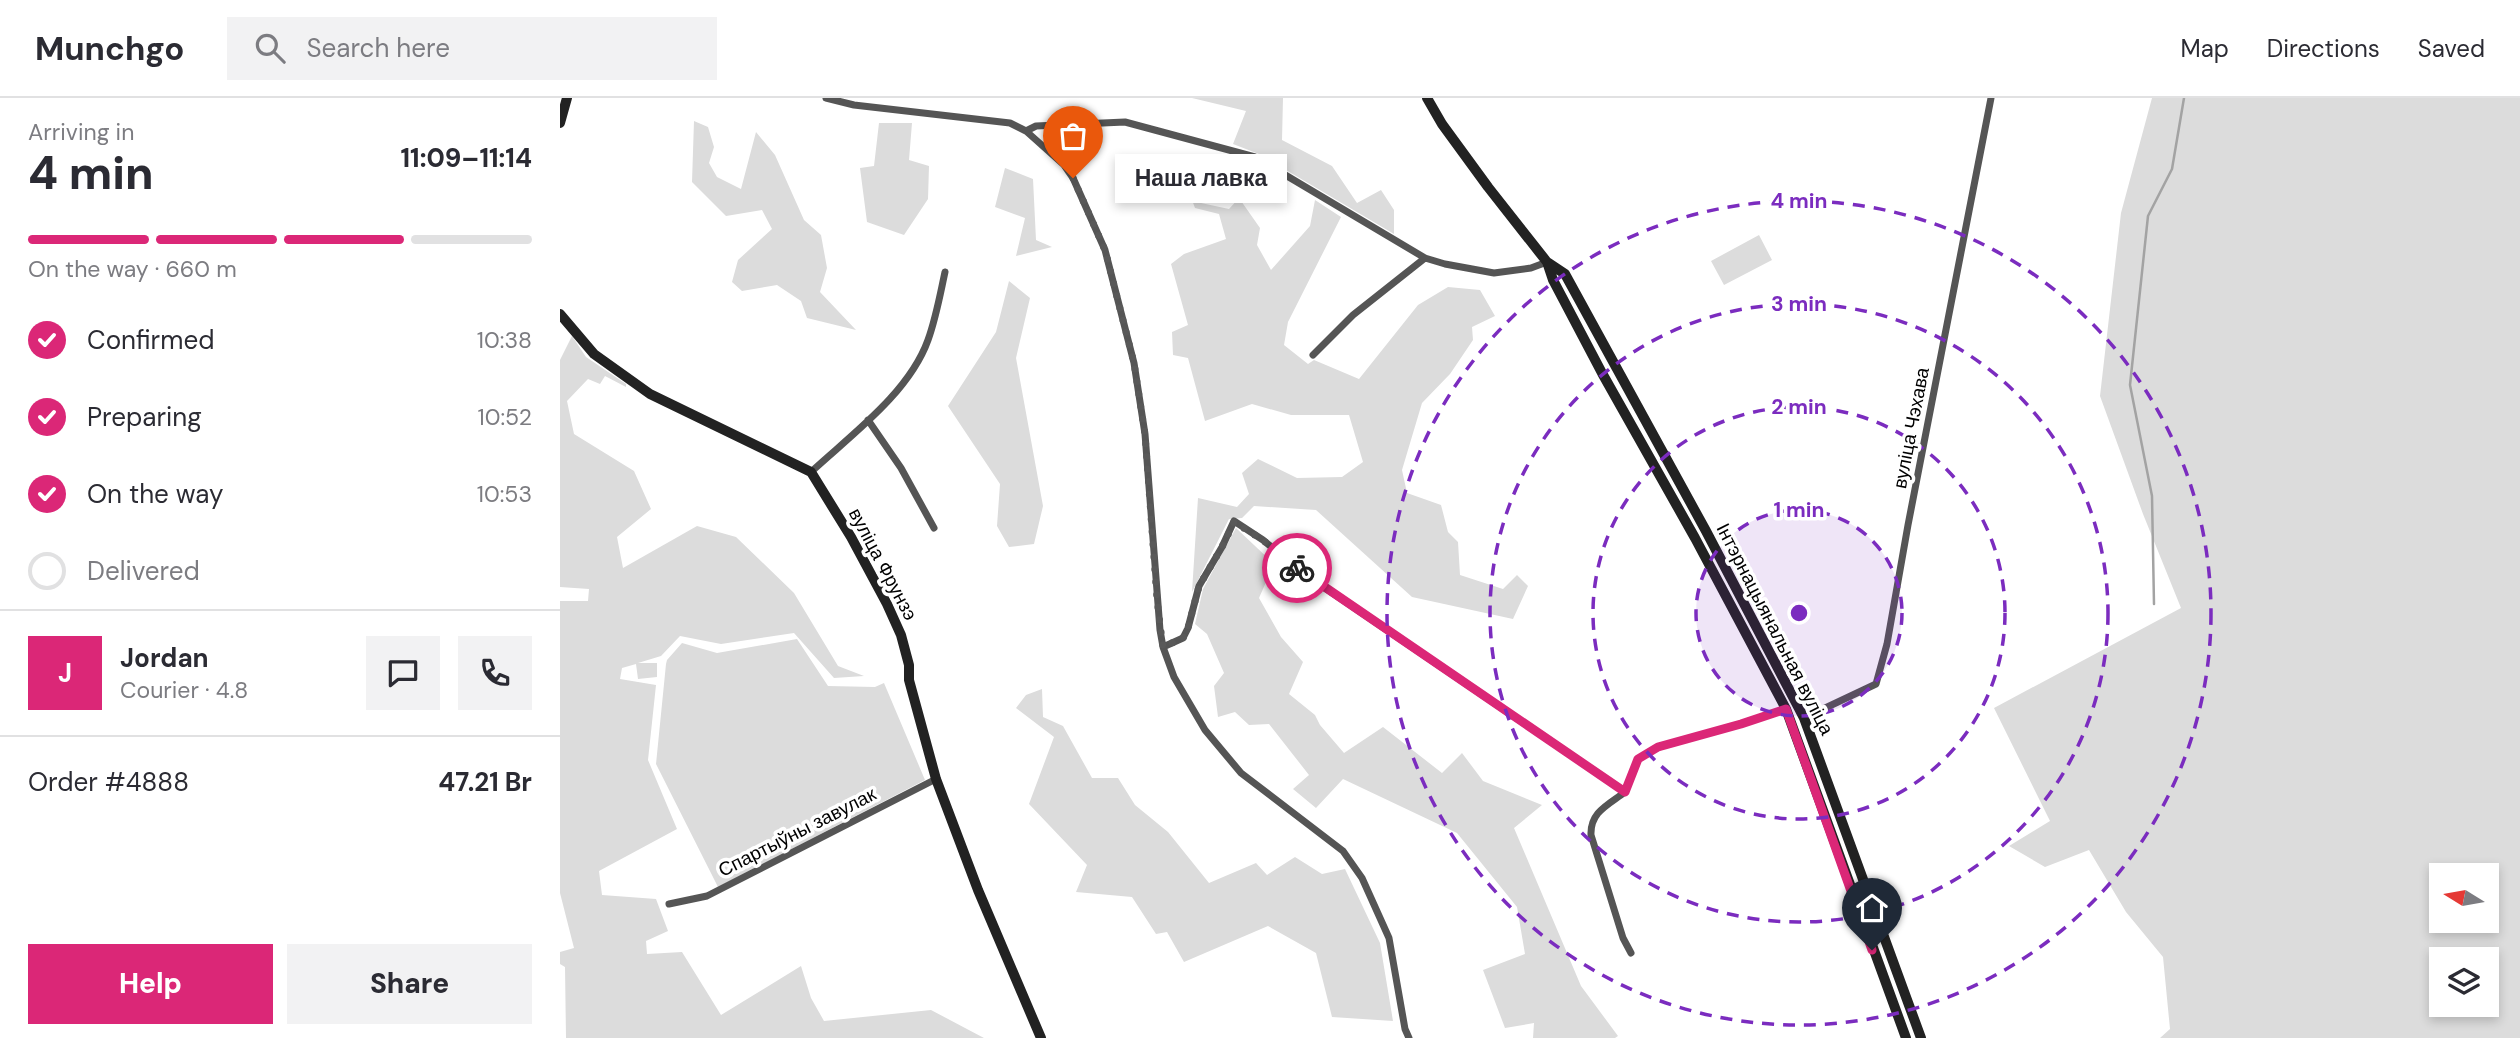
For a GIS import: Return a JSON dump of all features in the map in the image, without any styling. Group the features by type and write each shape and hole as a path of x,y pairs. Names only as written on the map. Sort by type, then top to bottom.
{"main road":[{"path":"560,123 567,98"},
{"name":"Інтэрнацыянальная вуліца","path":"1427,98 1442,124 1524,236 1547,262 1565,274 1706,531 1804,718 1921,1038"},
{"name":"Інтэрнацыянальная вуліца","path":"1547,262 1553,280 1602,373 1695,538 1786,709 1906,1038"},
{"path":"560,314 594,354 650,394 811,472"},
{"name":"вуліца Фрунзэ","path":"811,472 851,537 901,635 909,665 909,680 936,779 978,890 1041,1038"},
{"path":"1695,538 1706,531"},
{"path":"1791,723 1804,718"}],"street":[{"path":"826,98 854,105 995,120 1026,131 1064,165 1073,178 1105,250 1134,363 1145,434 1157,600 1163,647 1174,677 1205,730 1241,773 1343,851 1362,878 1389,937 1405,1029 1409,1038"},
{"name":"вуліца Чэхава","path":"1804,718 1877,684 1887,645 1991,98"},
{"path":"1026,131 1036,126 1125,122 1255,157 1425,258 1494,273 1531,268 1547,262"},
{"path":"1313,355 1353,315 1425,258"},
{"path":"811,472 868,420 906,380 927,342 938,308 944,272"},
{"path":"868,420 901,468 934,528"},
{"path":"1163,647 1183,638 1199,586 1234,522 1263,540 1303,573 1625,792"},
{"path":"1631,953 1623,938 1591,835 1591,824 1596,814 1625,792 1638,759 1658,747 1786,709"},
{"name":"Спартыўны завулак","path":"669,904 707,896 936,779"}],"shaded area":[{"path":"1192,98 1283,98 1282,140 1332,166 1357,203 1381,190 1394,210 1394,234 1259,154 1233,144 1246,111"},
{"path":"2152,98 2520,98 2520,1038 2160,1038 2170,1029 2163,957 2126,912 2089,850 2045,867 2009,846 2050,821 1994,708 2181,608 2100,396 2121,213"},
{"path":"694,121 708,127 714,147 709,163 717,177 741,189 756,132 775,155 804,220 821,235 827,268 820,292 856,330 807,318 801,301 777,285 742,291 732,282 738,260 772,229 762,210 726,216 692,182"},
{"path":"879,123 912,123 909,160 929,166 928,199 904,235 867,222 860,168 874,166"},
{"path":"1173,167 1192,176 1201,203 1229,209 1239,198 1260,228 1257,245 1271,270 1310,226 1315,200 1341,217 1288,322 1284,345 1308,364 1314,360 1359,379 1418,305 1448,287 1480,290 1495,316 1472,327 1473,340 1450,374 1422,403 1402,470 1407,493 1441,505 1448,532 1458,542 1460,575 1503,589 1517,575 1528,586 1513,619 1412,597 1316,510 1254,506 1242,518 1229,519 1192,592 1198,498 1237,507 1249,494 1242,473 1258,459 1297,478 1342,477 1363,462 1349,415 1291,415 1252,404 1205,421 1188,358 1173,355 1172,332 1188,325 1171,264 1184,254 1226,239 1219,214 1195,208 1186,184 1171,177"},
{"path":"1005,168 1033,179 1036,240 1052,247 1016,256 1025,218 995,207"},
{"path":"1759,235 1772,260 1724,285 1711,261"},
{"path":"1009,281 1030,298 1016,358 1043,506 1034,544 1009,547 997,526 1000,484 948,406 996,332"},
{"path":"572,336 586,357 626,384 626,387 605,376 600,384 588,379 567,401 574,434 634,471 651,509 617,537 623,568 697,526 736,537 794,593 838,666 864,676 834,678 794,633 721,644 680,636 661,656 638,663 657,663 657,677 638,679 636,664 622,668 620,679 656,685 648,760 677,829 599,871 602,895 656,899 668,931 646,941 647,954 682,952 721,1015 801,966 811,998 824,1021 931,1010 984,1038 566,1038 565,967 560,964 560,952 574,948 560,893 560,601 588,601 589,589 560,587 560,360"},
{"path":"1236,528 1274,564 1259,598 1281,637 1303,662 1289,694 1315,715 1344,753 1383,727 1442,773 1462,753 1483,781 1542,805 1514,828 1581,986 1618,1036 1533,1038 1534,1023 1505,1028 1483,970 1525,954 1517,907 1457,833 1343,779 1316,808 1293,789 1309,775 1269,724 1249,725 1235,712 1218,717 1214,686 1224,673 1207,634 1195,624 1203,589"},
{"path":"797,639 828,686 875,687 884,683 925,780 718,887 656,764 667,660 682,643 717,653"},
{"path":"1042,689 1043,717 1063,726 1092,778 1118,778 1135,805 1168,832 1209,883 1256,863 1267,875 1295,857 1322,874 1345,869 1380,943 1393,1021 1332,1017 1316,953 1268,926 1184,962 1167,932 1156,934 1132,897 1076,892 1087,865 1029,804 1054,737 1016,708 1026,695"}],"waterway":[{"path":"2154,604 2152,496 2130,385 2148,216 2172,169 2184,98"}],"way so far":[{"path":"1073,178 1105,250 1134,363 1145,434 1163,647 1183,638 1199,586 1234,522 1263,540 1297,568"}],"place":[{"name":"Наша лавка","path":"1073,178"}],"route":[{"path":"1297,568 1625,792 1638,759 1658,747 1786,709 1872,950"}]}
